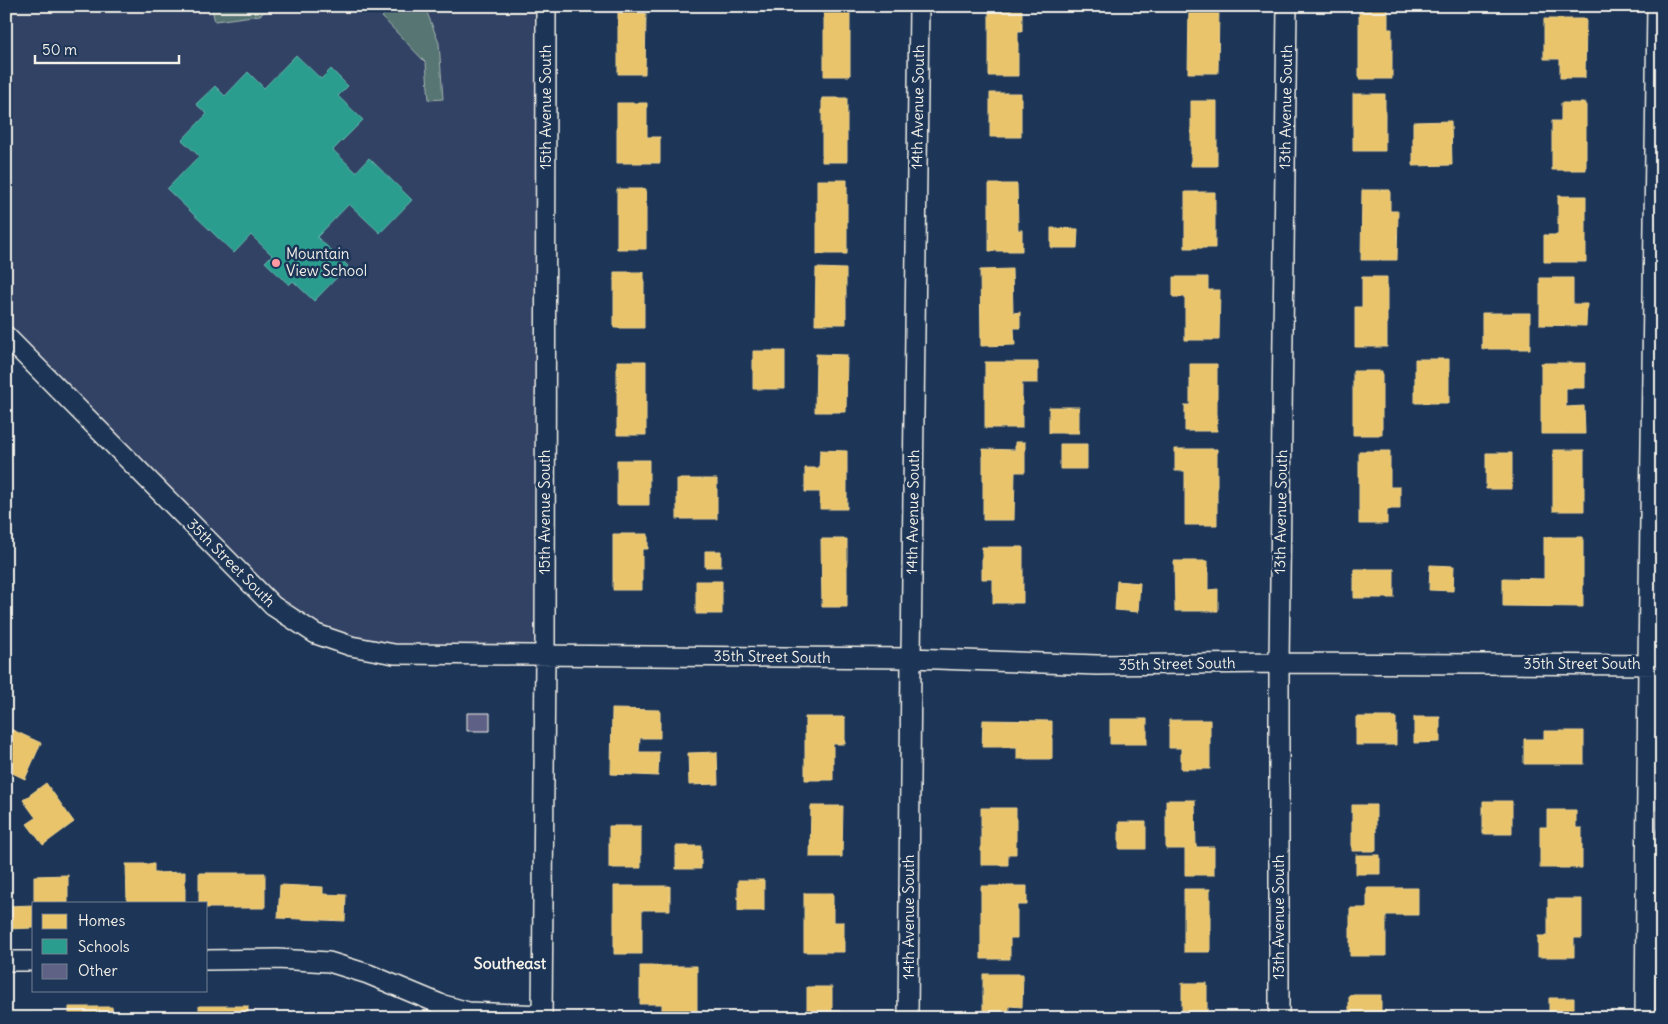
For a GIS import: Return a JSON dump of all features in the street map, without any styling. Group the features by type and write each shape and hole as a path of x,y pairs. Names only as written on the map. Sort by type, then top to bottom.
{"street":[{"name":"15th Avenue South","path":"542,1017 545,655 546,6"},
{"name":"14th Avenue South","path":"908,1018 919,6"},
{"name":"13th Avenue South","path":"1279,1018 1280,663 1288,6"},
{"path":"1646,1018 1655,664 1657,6"},
{"name":"35th Street South","path":"9,345 273,606 316,634 351,646 394,654 911,658 1097,665 1280,663 1655,664"},
{"path":"208,960 277,959 329,962 368,974 440,1004 468,1012 542,1017"},
{"path":"6,961 32,961"}],"shaded area":[{"name":"Mountain View School","path":"6,6 546,6 545,655 351,646 273,606 6,336"}],"green space":[{"path":"211,6 273,6 260,15 215,21"},
{"path":"394,6 411,6 426,10 439,43 443,99 429,100 426,63 382,17"}],"building: Homes":[{"path":"1189,6 1219,6 1218,73 1188,73"},
{"path":"1359,8 1388,8 1388,29 1392,29 1392,79 1359,79"},
{"path":"989,10 1022,10 1022,31 1018,31 1018,76 989,76"},
{"path":"824,11 850,11 850,76 824,76"},
{"path":"618,12 646,13 645,74 618,74"},
{"path":"1544,19 1586,19 1585,78 1560,78 1560,59 1544,59"},
{"path":"990,93 1021,93 1021,137 990,137"},
{"path":"1353,94 1385,94 1385,151 1353,151"},
{"path":"822,98 847,98 847,162 822,162"},
{"path":"1191,101 1217,101 1217,166 1191,166"},
{"path":"617,103 647,103 647,137 660,137 660,163 617,163"},
{"path":"1561,103 1586,103 1586,170 1552,170 1552,121 1561,121"},
{"path":"1451,121 1452,165 1413,166 1413,122"},
{"path":"817,180 847,180 847,254 817,254"},
{"path":"989,184 1017,184 1018,230 1022,230 1022,251 989,251"},
{"path":"617,189 646,189 646,249 617,249"},
{"path":"1362,190 1390,190 1390,211 1398,211 1397,260 1361,260"},
{"path":"1185,192 1215,192 1215,248 1185,248"},
{"path":"1558,196 1586,196 1586,262 1544,262 1544,235 1558,235"},
{"path":"1051,228 1078,229 1077,248 1051,248"},
{"path":"816,268 846,269 846,324 815,324"},
{"path":"1012,269 1013,313 1020,312 1020,328 1014,328 1015,345 981,346 980,270"},
{"path":"614,272 644,272 644,328 614,328"},
{"path":"1173,277 1208,277 1208,290 1220,290 1219,340 1185,340 1185,297 1173,297"},
{"path":"1362,277 1387,277 1387,347 1355,347 1355,307 1362,307"},
{"path":"1540,278 1573,278 1573,304 1587,304 1586,326 1540,325"},
{"path":"1482,313 1530,313 1530,349 1482,349"},
{"path":"753,351 785,351 785,389 753,389"},
{"path":"816,354 847,355 846,412 815,412"},
{"path":"1415,359 1449,359 1449,403 1415,403"},
{"path":"617,361 646,361 646,435 617,435"},
{"path":"985,362 1038,362 1038,383 1022,383 1022,428 985,428"},
{"path":"1541,363 1585,363 1585,388 1566,388 1566,407 1584,406 1585,434 1541,434"},
{"path":"1190,364 1217,364 1217,431 1185,431 1185,405 1190,405"},
{"path":"1353,371 1382,371 1382,435 1353,435"},
{"path":"1049,407 1079,407 1079,433 1049,433"},
{"path":"1015,442 1025,442 1025,472 1015,472 1014,520 983,520 983,449 1015,450"},
{"path":"1060,444 1087,444 1087,469 1060,469"},
{"path":"1175,449 1217,449 1217,525 1185,525 1185,471 1175,471"},
{"path":"820,450 847,451 847,509 820,509 820,492 805,492 805,468 819,468"},
{"path":"1553,450 1584,450 1584,511 1553,511"},
{"path":"1359,451 1390,451 1390,487 1400,487 1400,509 1387,509 1387,524 1359,524"},
{"path":"1486,453 1512,453 1512,489 1486,489"},
{"path":"617,460 649,460 649,505 617,505"},
{"path":"677,479 717,479 717,519 677,519"},
{"path":"613,534 648,534 648,549 642,549 642,590 613,590"},
{"path":"1544,537 1583,537 1583,607 1503,606 1503,578 1544,579"},
{"path":"821,539 847,539 847,607 822,607"},
{"path":"982,547 1023,547 1023,603 993,603 993,579 982,579"},
{"path":"705,551 721,551 721,567 705,567"},
{"path":"1174,561 1208,561 1208,590 1218,589 1218,611 1175,611"},
{"path":"1430,565 1454,566 1453,591 1429,590"},
{"path":"1354,569 1394,569 1394,598 1354,598"},
{"path":"696,581 722,581 722,614 696,614"},
{"path":"1117,581 1140,583 1138,612 1115,610"},
{"path":"612,709 660,710 660,738 640,738 639,752 659,752 658,776 611,774"},
{"path":"805,717 845,717 845,744 833,744 833,780 805,780"},
{"path":"1356,717 1396,717 1396,745 1356,745"},
{"path":"1414,717 1440,717 1440,742 1414,743"},
{"path":"1110,719 1147,719 1147,744 1110,744"},
{"path":"983,720 1052,721 1052,759 1017,759 1017,747 982,747"},
{"path":"1169,720 1210,720 1210,769 1181,769 1181,748 1169,748"},
{"path":"6,727 41,743 25,779 6,770"},
{"path":"1544,731 1584,731 1584,764 1524,764 1524,739 1544,739"},
{"path":"717,752 718,784 689,785 688,753"},
{"path":"46,783 74,822 43,845 27,824 36,818 23,800"},
{"path":"1166,800 1195,800 1196,847 1214,847 1214,875 1185,875 1185,849 1166,849"},
{"path":"1483,801 1512,801 1512,834 1483,834"},
{"path":"1352,805 1376,805 1376,851 1352,851"},
{"path":"811,806 843,806 842,857 810,857"},
{"path":"981,808 1016,808 1016,854 1008,854 1008,865 981,865"},
{"path":"1547,810 1576,810 1576,828 1582,828 1582,868 1540,868 1540,827 1547,827"},
{"path":"1119,822 1146,822 1146,849 1119,849"},
{"path":"609,826 641,826 641,868 609,868"},
{"path":"676,846 701,846 701,869 676,869"},
{"path":"1356,855 1380,855 1380,874 1356,874"},
{"path":"126,864 154,864 154,873 185,872 185,902 127,902"},
{"path":"199,873 265,873 265,908 208,908 208,902 199,902"},
{"path":"68,875 68,902 34,902 34,876"},
{"path":"738,880 764,880 764,911 738,911"},
{"path":"280,885 323,887 323,894 346,895 345,921 278,918"},
{"path":"614,886 670,886 670,910 642,910 642,954 614,954"},
{"path":"981,886 1027,886 1027,905 1017,905 1017,938 1010,938 1010,959 981,959"},
{"path":"1367,888 1418,888 1418,915 1386,915 1386,956 1350,956 1350,908 1367,908"},
{"path":"1184,889 1210,889 1210,952 1184,952"},
{"path":"804,893 833,893 833,922 844,922 844,952 804,952"},
{"path":"1548,899 1582,899 1582,938 1574,938 1574,957 1538,957 1538,936 1548,936"},
{"path":"32,905 32,928 6,929 6,906"},
{"path":"640,966 697,966 697,1018 662,1018 662,1004 640,1004"},
{"path":"983,974 1023,974 1022,1007 1009,1006 1009,1018 983,1018"},
{"path":"1182,983 1207,983 1207,1018 1182,1018"},
{"path":"807,987 832,987 832,1011 840,1011 840,1018 807,1018"},
{"path":"1349,995 1381,995 1381,1011 1386,1011 1386,1018 1349,1018"},
{"path":"1549,998 1574,998 1574,1017 1579,1018 1549,1018"},
{"path":"199,1006 248,1006 248,1018 199,1018"},
{"path":"69,1007 112,1007 113,1018 69,1018"},
{"path":"130,1013 169,1013 169,1018 130,1018"},
{"path":"6,1014 31,1014 31,1018 6,1018"}],"building: Schools":[{"path":"296,55 321,79 331,69 348,86 338,96 363,120 333,150 356,172 369,158 412,200 380,233 349,204 317,237 348,266 314,301 293,281 289,285 265,262 272,255 251,235 234,253 167,189 199,156 182,140 207,114 196,104 215,86 225,96 248,72 264,88"}],"building: Other":[{"path":"467,713 490,713 490,731 467,731"}],"place":[{"name":"Mountain View School","path":"276,263"}],"district":[{"name":"Southeast","path":"510,963"}]}
